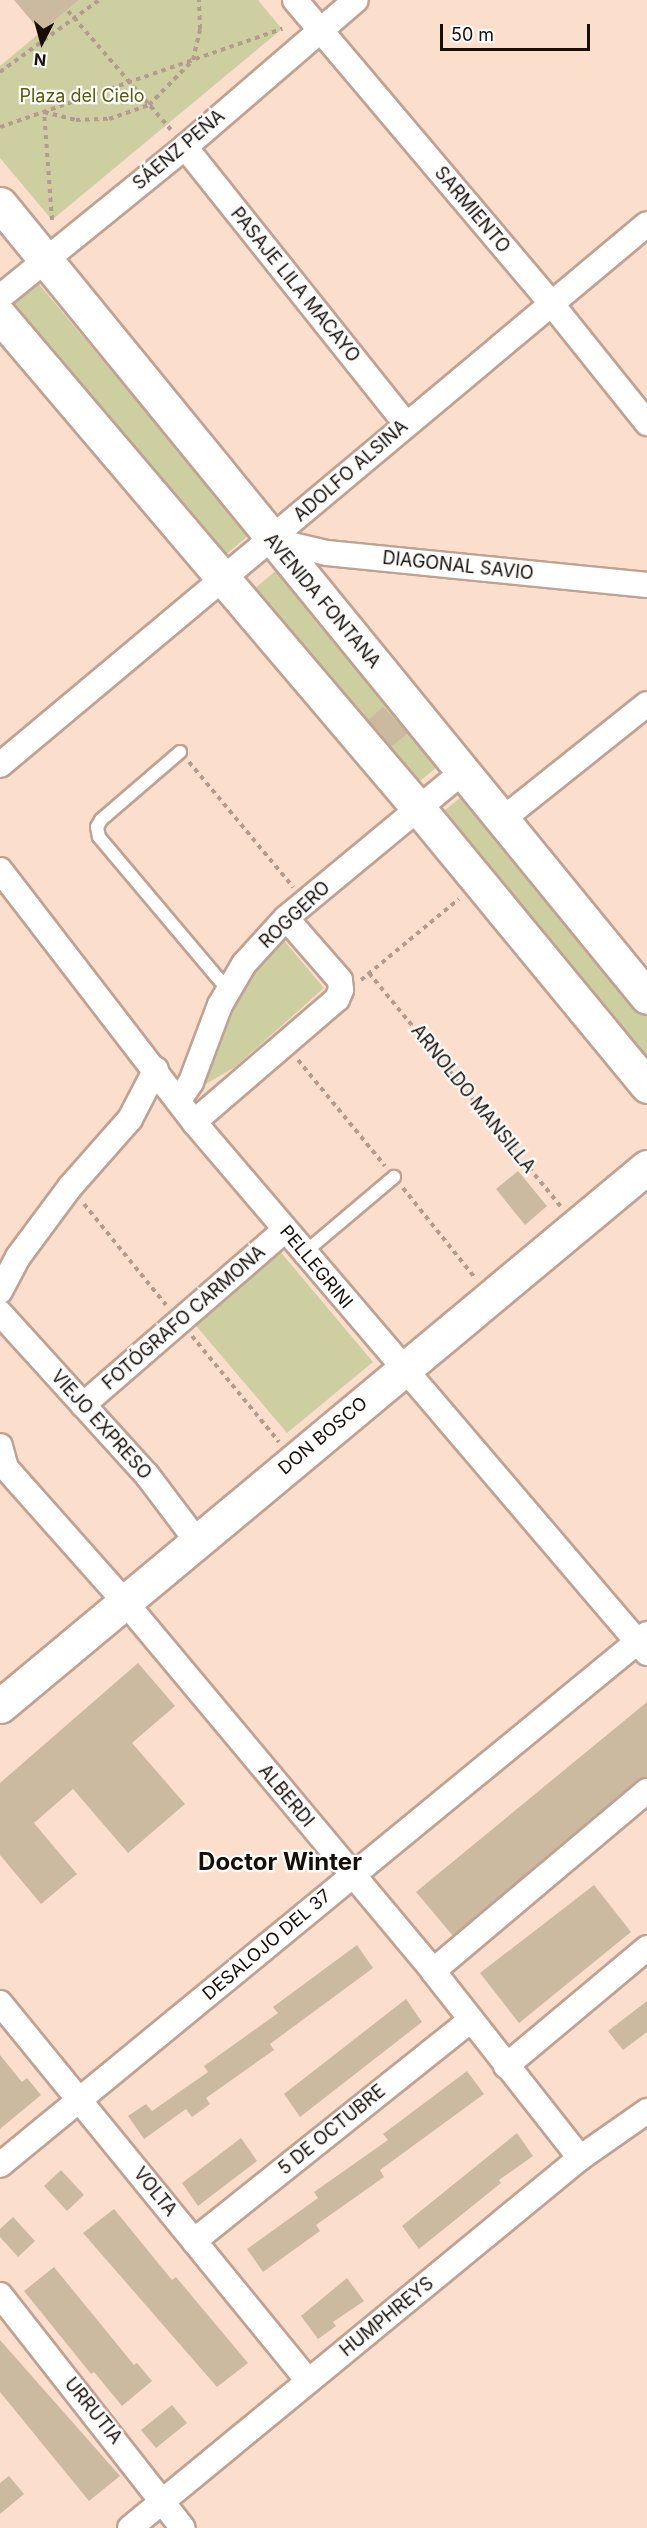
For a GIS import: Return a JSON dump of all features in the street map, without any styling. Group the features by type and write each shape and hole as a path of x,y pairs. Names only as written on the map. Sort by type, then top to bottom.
{"street":[{"name":"SARMIENTO","path":"295,0 551,303 647,423"},
{"name":"SÁENZ PEÑA","path":"0,297 185,147 356,0"},
{"name":"PASAJE LILA MACAYO","path":"185,147 405,423"},
{"name":"AVENIDA FONTANA","path":"0,204 271,540 464,771 647,997"},
{"name":"ADOLFO ALSINA","path":"0,765 271,540 405,423 647,224"},
{"path":"0,316 419,809 647,1086"},
{"name":"DIAGONAL SAVIO","path":"271,540 327,553 647,585"},
{"path":"503,819 647,704"},
{"name":"ROGGERO","path":"179,1100 191,1082 228,990 244,964 286,918 464,771"},
{"name":"PELLEGRINI","path":"0,870 156,1069 194,1122 403,1370 644,1643"},
{"path":"194,1122 339,994 340,980 286,918"},
{"path":"0,1291 18,1257 70,1187 130,1119 156,1069"},
{"name":"DON BOSCO","path":"0,1706 647,1167"},
{"name":"FOTÓGRAFO CARMONA","path":"83,1405 285,1230"},
{"name":"VIEJO EXPRESO","path":"0,1313 147,1475 197,1540"},
{"name":"ALBERDI","path":"2,1462 125,1602 433,1971 580,2158"},
{"name":"DESALOJO DEL 37","path":"0,2165 351,1875 644,1643"},
{"path":"433,1971 647,1791"},
{"path":"506,2066 647,1948"},
{"name":"VOLTA","path":"0,2004 81,2099 308,2381"},
{"name":"5 DE OCTUBRE","path":"194,2241 471,2020"},
{"name":"HUMPHREYS","path":"130,2528 580,2158 647,2111"},
{"name":"URRUTIA","path":"0,2295 164,2500 183,2528"}],"lane":[{"path":"180,752 100,819 97,827 99,837 228,990"},
{"path":"304,1253 393,1177"}],"path":[{"path":"0,72 99,0"},
{"path":"44,111 76,120 109,119 149,105 193,60 200,29 199,0"},
{"path":"68,11 185,147"},
{"path":"0,127 282,29"},
{"path":"44,111 52,220"},
{"path":"180,752 305,902"},
{"path":"339,994 369,973 480,882"},
{"name":"ARNOLDO MANSILLA","path":"369,973 576,1226"}],"green space":[{"name":"Plaza del Cielo","path":"79,0 258,0 282,29 52,220 0,158 0,66"},
{"path":"38,283 249,535 223,557 12,304"},
{"path":"279,568 442,763 415,785 253,590"},
{"path":"466,793 647,1013 647,1066 439,815"},
{"path":"281,937 324,988 235,1067 199,1088 235,996"},
{"path":"278,1249 373,1362 287,1433 192,1321"}],"building":[{"path":"14,0 79,0 41,32"},
{"path":"383,707 408,733 391,747 368,720"},
{"path":"518,1171 547,1206 525,1225 496,1189"},
{"path":"138,1663 175,1706 132,1743 185,1804 128,1853 73,1789 34,1823 77,1874 41,1904 0,1855 0,1783"},
{"path":"647,1702 647,1777 638,1780 453,1936 416,1892"},
{"path":"594,1885 631,1932 519,2023 480,1973"},
{"path":"357,1945 373,1968 270,2044 274,2050 206,2098 210,2104 192,2117 186,2109 144,2139 128,2116 146,2104 152,2111 208,2072 204,2066 278,2013 273,2007"},
{"path":"406,1999 422,2022 300,2117 284,2094"},
{"path":"647,2001 647,2032 623,2050 608,2031"},
{"path":"0,2055 22,2082 27,2078 41,2095 0,2129"},
{"path":"467,2071 484,2094 380,2170 384,2177 316,2225 320,2231 263,2272 247,2249 318,2198 314,2192 388,2140 383,2134"},
{"path":"517,2133 533,2156 499,2180 501,2183 419,2249 402,2226"},
{"path":"241,2138 257,2161 198,2206 182,2183"},
{"path":"61,2170 84,2195 67,2211 44,2186"},
{"path":"114,2209 172,2280 176,2277 248,2363 217,2387 83,2233"},
{"path":"13,2217 35,2241 18,2257 0,2237 0,2229"},
{"path":"54,2267 134,2365 137,2363 152,2381 122,2406 94,2372 91,2374 24,2291"},
{"path":"347,2278 364,2301 333,2322 336,2326 318,2339 301,2316"},
{"path":"0,2340 120,2476 89,2501 0,2392"},
{"path":"172,2405 187,2423 156,2448 141,2430"},
{"path":"9,2476 24,2494 0,2514 0,2483"}],"district":[{"name":"Doctor Winter","path":"280,1862"}]}
